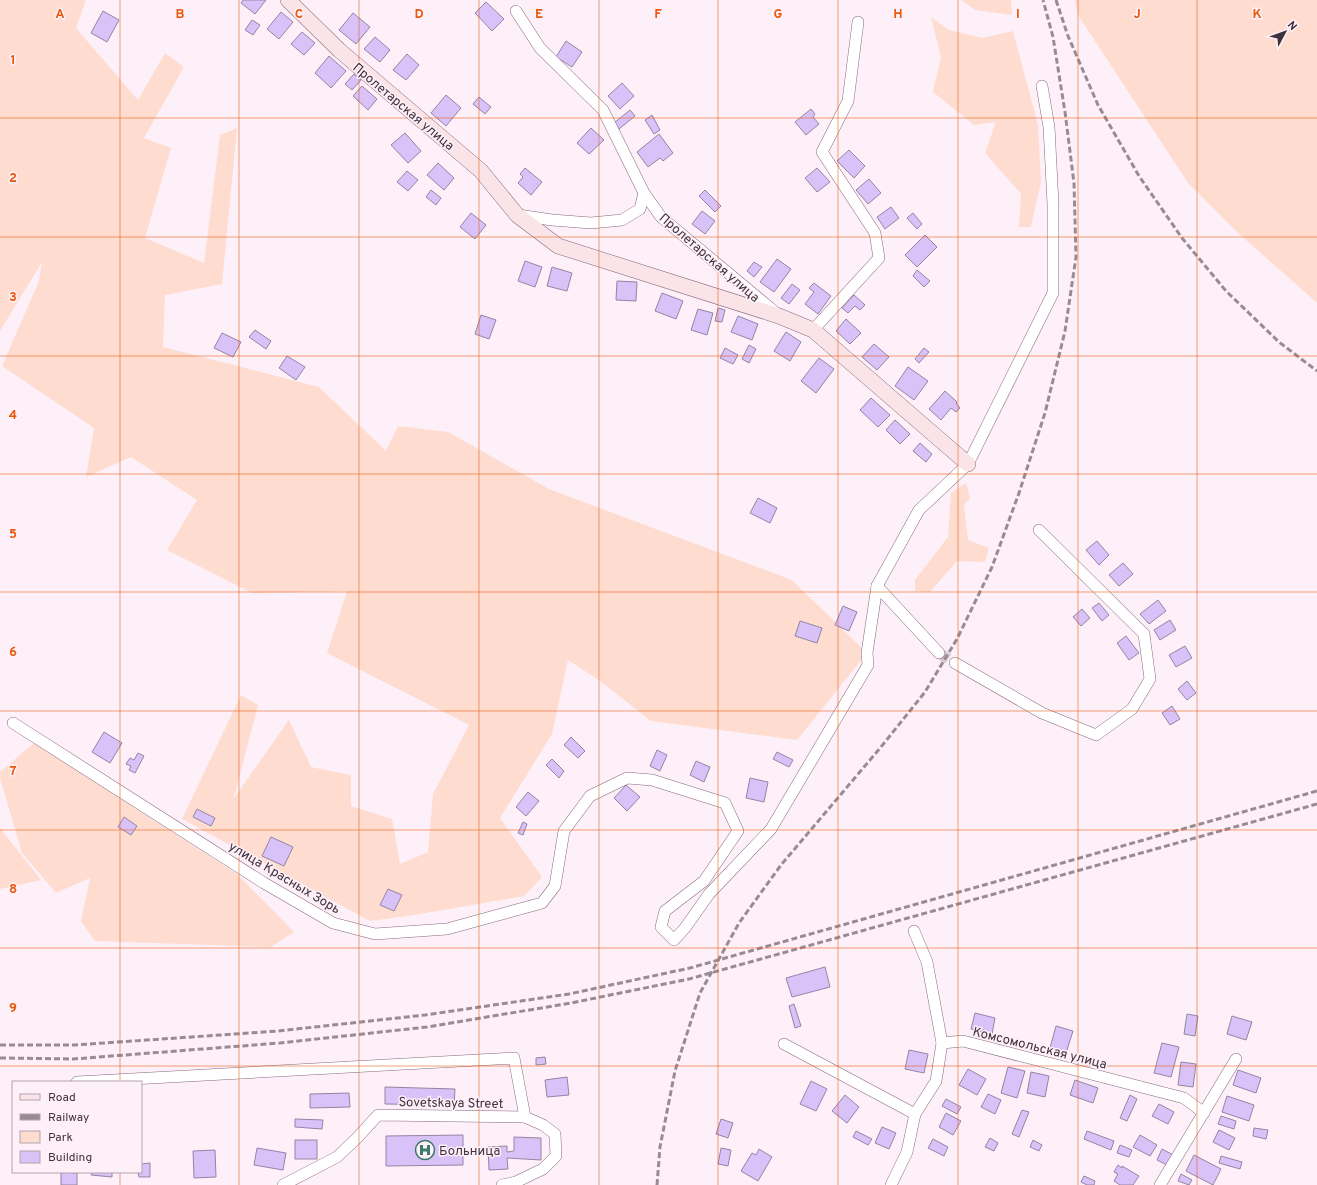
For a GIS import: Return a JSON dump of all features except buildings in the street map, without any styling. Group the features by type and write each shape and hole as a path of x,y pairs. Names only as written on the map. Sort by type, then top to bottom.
{"street":[{"name":"Пролетарская улица","path":"288,0 339,50 481,171 517,214 558,246 779,316 813,330 968,464"},
{"name":"Пролетарская улица","path":"516,11 540,48 603,110 644,193 661,217 779,316"},
{"path":"813,330 879,258 875,233 822,152 848,101 858,22"},
{"path":"939,653 877,586 919,510 968,464 1053,293 1053,196 1049,127 1042,86"},
{"path":"517,214 552,220 590,223 622,220 640,209 644,193"},
{"path":"955,663 1042,713 1096,735 1132,709 1150,679 1144,634 1039,530"},
{"name":"улица Красных Зорь","path":"13,723 291,899 333,923 375,934 447,929 542,903 555,886 564,831 590,796 627,778 652,780 725,803 738,831 704,882 665,911 661,927 674,940 686,928 709,894 771,829 868,665 867,653 877,586"},
{"path":"891,1185 907,1152 915,1114 936,1081 942,1043 927,962 914,931"},
{"name":"Комсомольская улица","path":"942,1043 963,1041 1184,1098 1204,1113"},
{"path":"784,1044 915,1114"},
{"path":"95,1081 514,1058 525,1117"},
{"path":"1160,1185 1236,1059"},
{"name":"Sovetskaya Street","path":"283,1185 337,1157 357,1138 378,1114 525,1117 543,1125 555,1134 556,1156 543,1169 516,1182 502,1185"}],"green space":[{"path":"0,0 86,0 76,28 138,100 165,53 184,67 144,138 171,148 145,238 204,263 220,135 237,128 222,284 165,295 163,347 319,387 386,451 398,426 448,432 549,489 792,580 867,653 797,740 651,721 600,681 568,660 552,734 500,818 542,877 524,896 370,921 182,819 241,695 258,705 234,798 289,720 311,767 351,775 351,806 392,819 400,864 428,852 433,794 469,725 327,653 347,591 252,593 167,550 197,500 131,457 86,477 94,428 2,366 39,281 42,262 0,331"},
{"path":"961,0 1011,0 1012,15 975,10"},
{"path":"1075,0 1317,0 1317,303 1237,232 1188,183 1078,15"},
{"path":"931,17 949,30 982,38 1013,31 1038,125 1041,181 1031,227 1019,227 1021,194 985,153 996,122 974,125 933,92 941,57"},
{"path":"966,483 970,498 964,505 968,540 989,548 985,562 957,561 930,592 915,591 915,580 948,537 951,493"},
{"path":"34,743 237,874 294,932 271,947 95,941 81,921 90,878 56,893 22,853 0,778 0,772"},
{"path":"0,828 41,880 0,889"}],"tunnel":[{"path":"939,653 955,663"}],"railway":[{"path":"657,1185 660,1147 675,1071 700,993 739,923 781,865 881,747 925,692 957,639 992,567 1019,493 1045,413 1065,331 1076,257 1074,183 1065,112 1053,37 1043,0"},
{"path":"1056,0 1068,36 1098,105 1139,176 1182,238 1226,291 1279,342 1317,371"},
{"path":"0,1045 75,1045 278,1031 425,1015 569,994 690,968 1317,791"},
{"path":"0,1058 73,1059 280,1043 427,1027 571,1003 689,979 1317,804"}],"place":[{"name":"Больница","path":"425,1150"}]}
